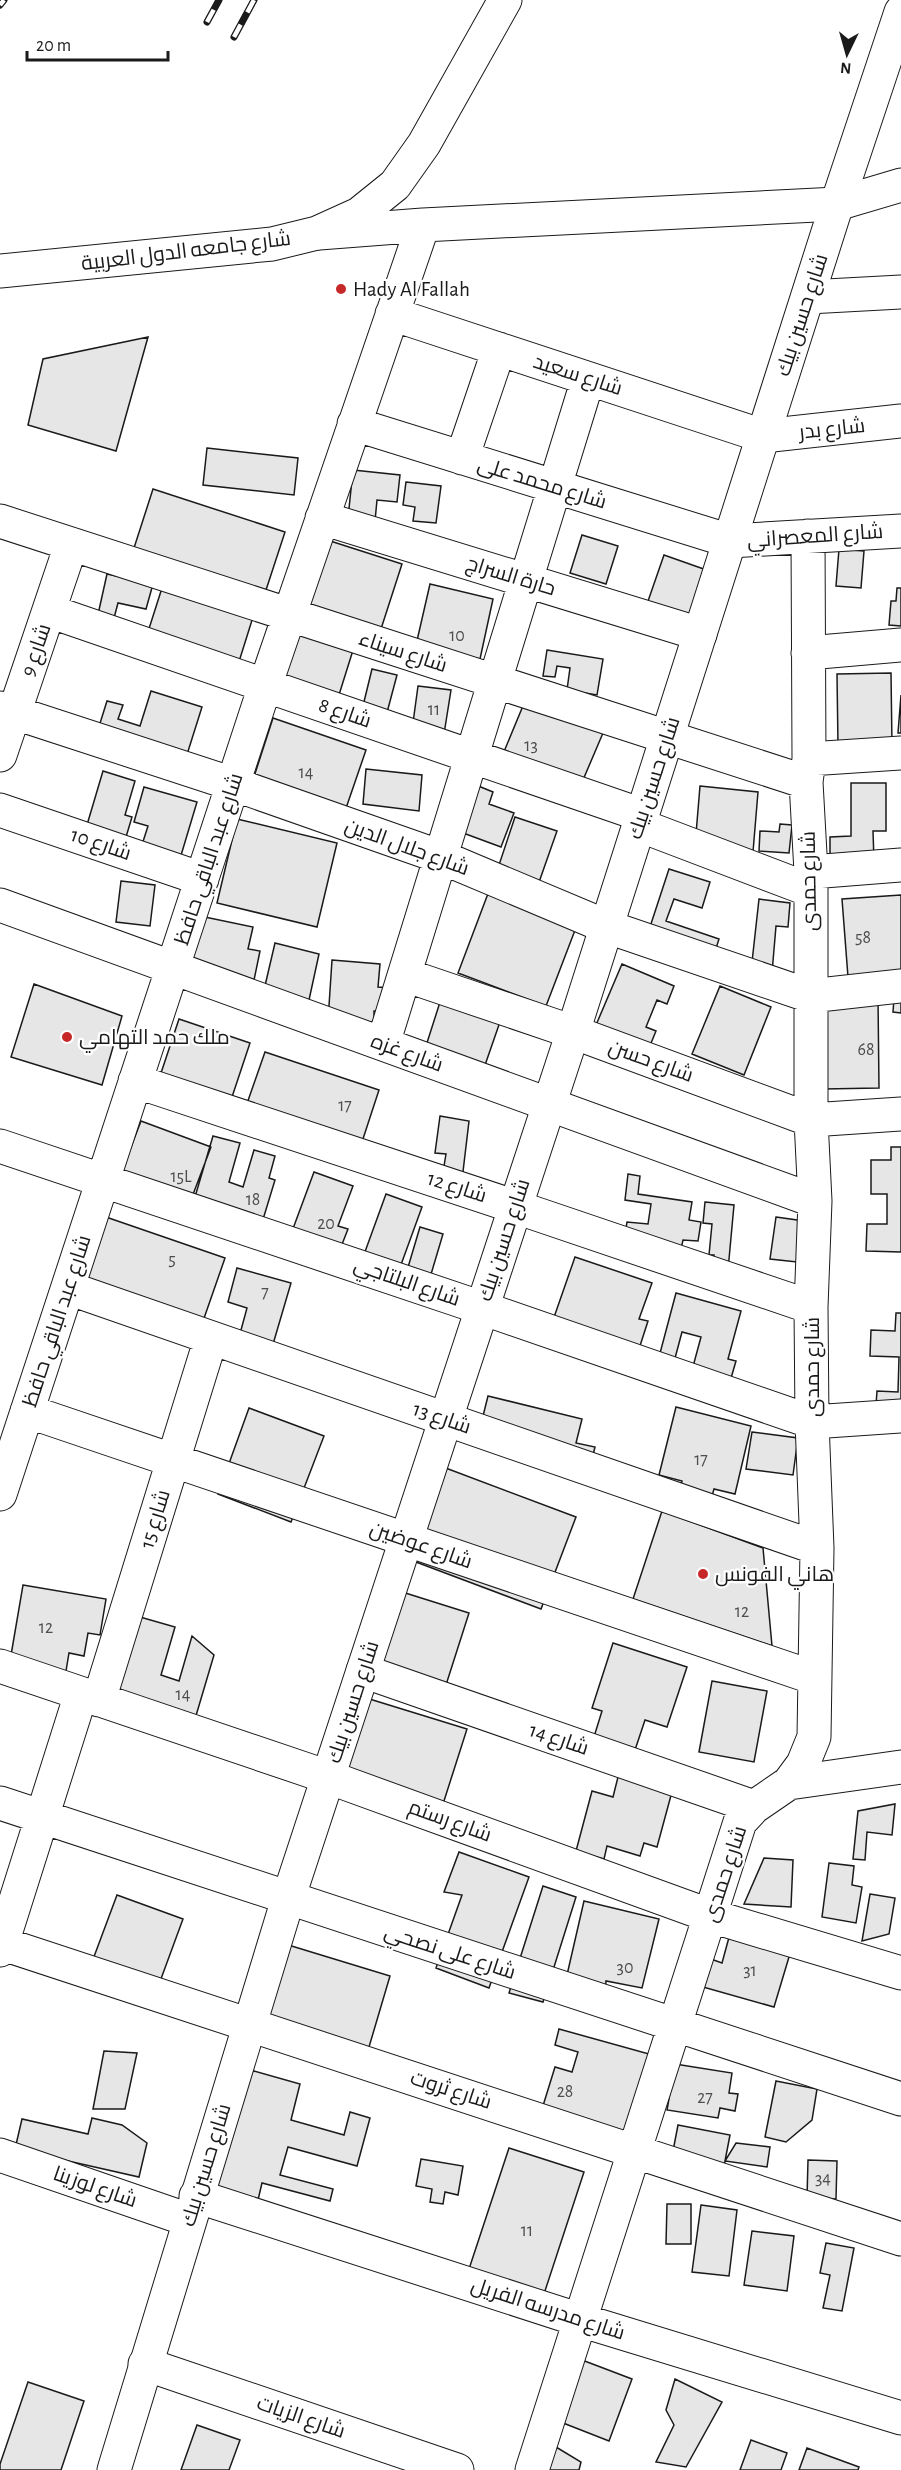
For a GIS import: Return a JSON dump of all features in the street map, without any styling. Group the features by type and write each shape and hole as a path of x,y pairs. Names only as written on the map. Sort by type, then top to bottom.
{"street":[{"name":"شارع جامعه الدول العربية","path":"0,271 272,244 317,233 359,214 395,185 424,144 505,0"},
{"name":"شارع حسين بيك","path":"114,2470 288,1899 573,1032 837,204 901,12"},
{"path":"317,233 423,225 837,204 901,185"},
{"name":"شارع عبد الباقي حافظ","path":"0,1494 289,615 423,225"},
{"path":"808,297 901,292"},
{"name":"شارع سعيد","path":"392,314 763,436"},
{"path":"462,458 499,349"},
{"path":"383,1044 588,379"},
{"name":"شارع بدر","path":"763,436 901,421"},
{"name":"شارع محمد على","path":"354,424 730,541"},
{"name":"حارة السراج","path":"322,518 700,634"},
{"name":"شارع سيناء","path":"0,521 667,737 808,771"},
{"name":"شارع المعصراني","path":"730,541 901,531"},
{"name":"شارع حمدى","path":"532,2470 740,1822 754,1807 789,1783 803,1764 814,1737 817,1548 812,1422 815,1201 811,1120 808,536"},
{"name":"شارع 9","path":"0,755 7,711 49,611 71,544"},
{"name":"شارع 8","path":"49,611 472,756 810,881"},
{"path":"808,653 901,645"},
{"name":"شارع جلال الدين","path":"7,711 233,784 441,857 605,926 810,996"},
{"path":"808,771 901,753"},
{"name":"شارع 10","path":"0,810 202,879"},
{"path":"810,881 901,865"},
{"name":"شارع غزه","path":"0,904 815,1201"},
{"name":"شارع حسن","path":"405,975 573,1032 811,1120 901,1114"},
{"path":"810,996 901,986"},
{"name":"شارع 12","path":"135,1081 812,1307"},
{"name":"شارع البلتاجي","path":"0,1146 812,1422"},
{"name":"شارع 13","path":"68,1288 817,1548"},
{"name":"شارع 15","path":"1,1945 42,1817 90,1697 173,1461 211,1338"},
{"name":"شارع عوضين","path":"27,1411 815,1678"},
{"path":"812,1422 901,1416"},
{"name":"شارع رستم","path":"0,1666 328,1777 711,1916 901,1973"},
{"name":"شارع 14","path":"363,1671 754,1807"},
{"path":"789,1783 901,1767"},
{"name":"شارع على نصحي","path":"0,1803 901,2099"},
{"name":"شارع ثروت","path":"1,1945 249,2024 901,2239"},
{"name":"شارع لوزينا","path":"0,2155 192,2208"},
{"name":"شارع مدرسه الفريل","path":"192,2208 580,2320 901,2418"},
{"name":"شارع الزيات","path":"146,2364 457,2470"}],"building":[{"path":"148,337 116,451 28,425 43,359"},
{"path":"207,448 298,458 294,495 203,485"},
{"path":"353,470 400,475 397,502 377,500 375,521 348,518"},
{"path":"406,482 441,486 436,523 413,521 415,507 403,505"},
{"path":"153,489 285,532 266,590 134,548"},
{"path":"582,535 618,546 606,584 570,573"},
{"path":"324,539 402,564 380,632 301,607"},
{"path":"839,549 864,551 861,588 836,586"},
{"path":"664,555 715,573 698,621 647,604"},
{"path":"107,574 153,584 146,609 118,603 113,622 97,619"},
{"path":"430,584 493,599 480,659 416,645"},
{"path":"162,588 253,617 237,668 146,638"},
{"path":"897,588 901,588 901,626 889,625 891,601 896,601"},
{"path":"295,631 354,647 338,698 281,682"},
{"path":"547,650 603,659 597,695 567,690 570,668 557,666 555,677 543,676"},
{"path":"372,669 397,675 385,720 361,714"},
{"path":"891,673 892,745 838,746 837,674"},
{"path":"418,686 451,690 444,734 412,730"},
{"path":"151,691 202,707 184,764 96,736 107,701 123,705 118,719 140,726"},
{"path":"901,695 901,733 898,733"},
{"path":"525,701 603,733 580,787 503,754"},
{"path":"273,718 366,750 344,814 252,783"},
{"path":"366,769 422,775 419,811 363,804"},
{"path":"103,771 135,781 125,815 132,817 123,847 84,835"},
{"path":"471,783 493,792 489,804 514,813 501,847 455,830"},
{"path":"851,783 886,783 886,831 873,831 874,861 830,862 830,837 851,836"},
{"path":"700,786 758,792 753,852 695,846"},
{"path":"144,787 197,802 179,862 140,851 148,826 134,822"},
{"path":"515,817 557,831 538,885 497,871"},
{"path":"237,819 337,843 317,927 217,903"},
{"path":"780,824 792,825 789,853 759,851 760,831 779,832"},
{"path":"669,869 710,882 702,908 674,899 666,921 719,939 713,958 647,936"},
{"path":"121,881 155,885 150,926 116,922"},
{"path":"489,891 577,925 546,1006 458,973"},
{"path":"901,895 901,973 848,977 842,899"},
{"path":"759,899 790,903 788,927 776,926 772,973 751,971"},
{"path":"200,916 253,927 248,949 260,951 253,985 189,972"},
{"path":"275,943 319,954 309,1000 264,990"},
{"path":"332,960 380,964 378,987 390,988 388,1012 374,1011 374,1024 328,1021"},
{"path":"622,964 674,986 667,1004 657,1000 646,1027 656,1031 649,1048 596,1025"},
{"name":"ملك حمد التهامي","path":"34,984 122,1016 102,1085 11,1057"},
{"path":"720,986 771,1007 744,1075 692,1054"},
{"path":"822,998 878,998 879,1088 823,1089"},
{"path":"894,998 901,998 901,1013 893,1012"},
{"path":"441,999 501,1019 484,1068 425,1049"},
{"path":"179,1019 250,1043 229,1106 158,1082"},
{"path":"265,1052 379,1090 359,1151 244,1112"},
{"path":"440,1116 469,1121 462,1180 442,1178 446,1154 435,1153"},
{"path":"141,1121 211,1147 189,1205 119,1178"},
{"path":"213,1136 240,1143 229,1182 243,1187 254,1150 275,1156 269,1178 275,1180 261,1226 192,1207"},
{"path":"891,1147 901,1147 901,1252 866,1251 867,1224 887,1224 887,1194 871,1194 871,1160 891,1160"},
{"path":"314,1172 353,1186 338,1226 348,1229 339,1252 291,1234"},
{"path":"628,1174 640,1176 638,1194 692,1202 689,1220 701,1222 698,1241 683,1240 681,1249 624,1241 627,1222 648,1224 651,1204 625,1200"},
{"path":"386,1194 422,1207 398,1273 362,1260"},
{"path":"705,1202 734,1205 728,1270 713,1269 714,1255 709,1255 712,1224 703,1223"},
{"path":"103,1216 225,1258 202,1324 79,1282"},
{"path":"776,1217 804,1221 797,1262 770,1259"},
{"path":"420,1227 443,1234 429,1281 406,1274"},
{"path":"575,1257 652,1283 639,1319 648,1321 638,1352 552,1323"},
{"path":"237,1268 291,1283 271,1351 238,1341 247,1308 228,1302"},
{"path":"676,1293 741,1311 728,1359 736,1361 729,1385 691,1374 701,1337 682,1332 674,1362 659,1357"},
{"path":"896,1313 901,1313 901,1406 876,1405 877,1391 898,1392 899,1357 870,1356 871,1330 895,1331"},
{"path":"488,1396 582,1419 576,1443 595,1447 592,1459 479,1432"},
{"path":"676,1407 751,1426 735,1494 714,1489 711,1500 679,1493 682,1481 659,1475"},
{"path":"249,1408 324,1436 291,1522 218,1494"},
{"path":"752,1432 798,1438 793,1475 746,1469"},
{"path":"443,1467 576,1517 541,1609 408,1559"},
{"name":"هاني الفونس","path":"662,1511 763,1548 772,1646 633,1599"},
{"path":"23,1585 106,1599 100,1635 88,1633 84,1656 69,1653 66,1671 10,1661"},
{"path":"399,1591 469,1613 445,1688 375,1665"},
{"path":"133,1615 175,1627 161,1675 179,1681 192,1636 214,1655 195,1719 110,1694"},
{"path":"613,1643 687,1667 667,1727 645,1720 634,1753 593,1740 602,1711 592,1708"},
{"path":"712,1681 767,1691 754,1762 699,1752"},
{"path":"363,1697 467,1729 443,1804 339,1771"},
{"path":"619,1773 673,1788 657,1847 644,1843 640,1856 607,1846 604,1859 576,1851 592,1791 613,1797"},
{"path":"895,1804 892,1835 867,1832 865,1860 853,1859 858,1811"},
{"path":"459,1852 529,1877 489,1988 436,1968 462,1895 444,1892"},
{"path":"764,1858 793,1860 791,1907 744,1904"},
{"path":"829,1863 854,1866 852,1885 862,1887 856,1923 822,1917"},
{"path":"543,1886 576,1897 543,2002 509,1993"},
{"path":"870,1894 895,1898 889,1934 862,1941"},
{"path":"117,1895 183,1919 158,1987 92,1962"},
{"path":"584,1901 659,1919 642,1988 606,1981 604,2014 561,2001"},
{"path":"731,1930 792,1947 774,2007 703,1987 711,1959 722,1963"},
{"path":"285,1944 390,1976 361,2074 256,2043"},
{"path":"559,2029 649,2054 626,2132 542,2109 555,2067 572,2072 578,2052 555,2045"},
{"path":"104,2051 137,2053 125,2109 93,2109"},
{"path":"675,2064 732,2073 729,2093 738,2094 735,2111 720,2108 718,2118 667,2110"},
{"path":"243,2068 300,2084 291,2120 344,2135 350,2112 370,2118 357,2166 288,2147 280,2175 333,2189 330,2201 262,2183 258,2200 211,2188"},
{"path":"776,2081 817,2089 812,2120 786,2142 765,2137"},
{"path":"92,2118 122,2125 147,2143 139,2177 15,2149 22,2119 88,2134"},
{"path":"678,2125 730,2135 720,2187 668,2177"},
{"path":"736,2143 770,2147 767,2167 725,2161"},
{"path":"509,2148 584,2172 543,2297 468,2272"},
{"path":"421,2159 463,2166 458,2195 445,2192 443,2204 430,2202 432,2189 416,2186"},
{"path":"808,2160 837,2161 836,2199 807,2198"},
{"path":"667,2204 691,2204 691,2244 666,2244"},
{"path":"701,2205 737,2210 729,2276 692,2272"},
{"path":"752,2231 794,2236 787,2291 744,2285"},
{"path":"826,2243 854,2248 842,2311 823,2308 830,2275 820,2273"},
{"path":"582,2360 632,2379 609,2441 558,2421"},
{"path":"675,2379 722,2402 686,2467 656,2462 674,2425 666,2410"},
{"path":"28,2382 84,2401 61,2470 0,2470 0,2464"},
{"path":"197,2425 240,2440 229,2470 181,2470"},
{"path":"751,2440 787,2453 781,2470 740,2470"},
{"path":"556,2447 581,2462 579,2470 542,2470"},
{"path":"807,2448 859,2467 858,2470 799,2470"}],"railway":[{"path":"0,5 4,0"},
{"path":"207,22 219,0"},
{"path":"234,37 254,0"}],"place":[{"name":"Hady Al Fallah","path":"341,289"},
{"name":"ملك حمد التهامي","path":"67,1037"},
{"name":"هاني الفونس","path":"703,1574"}]}
